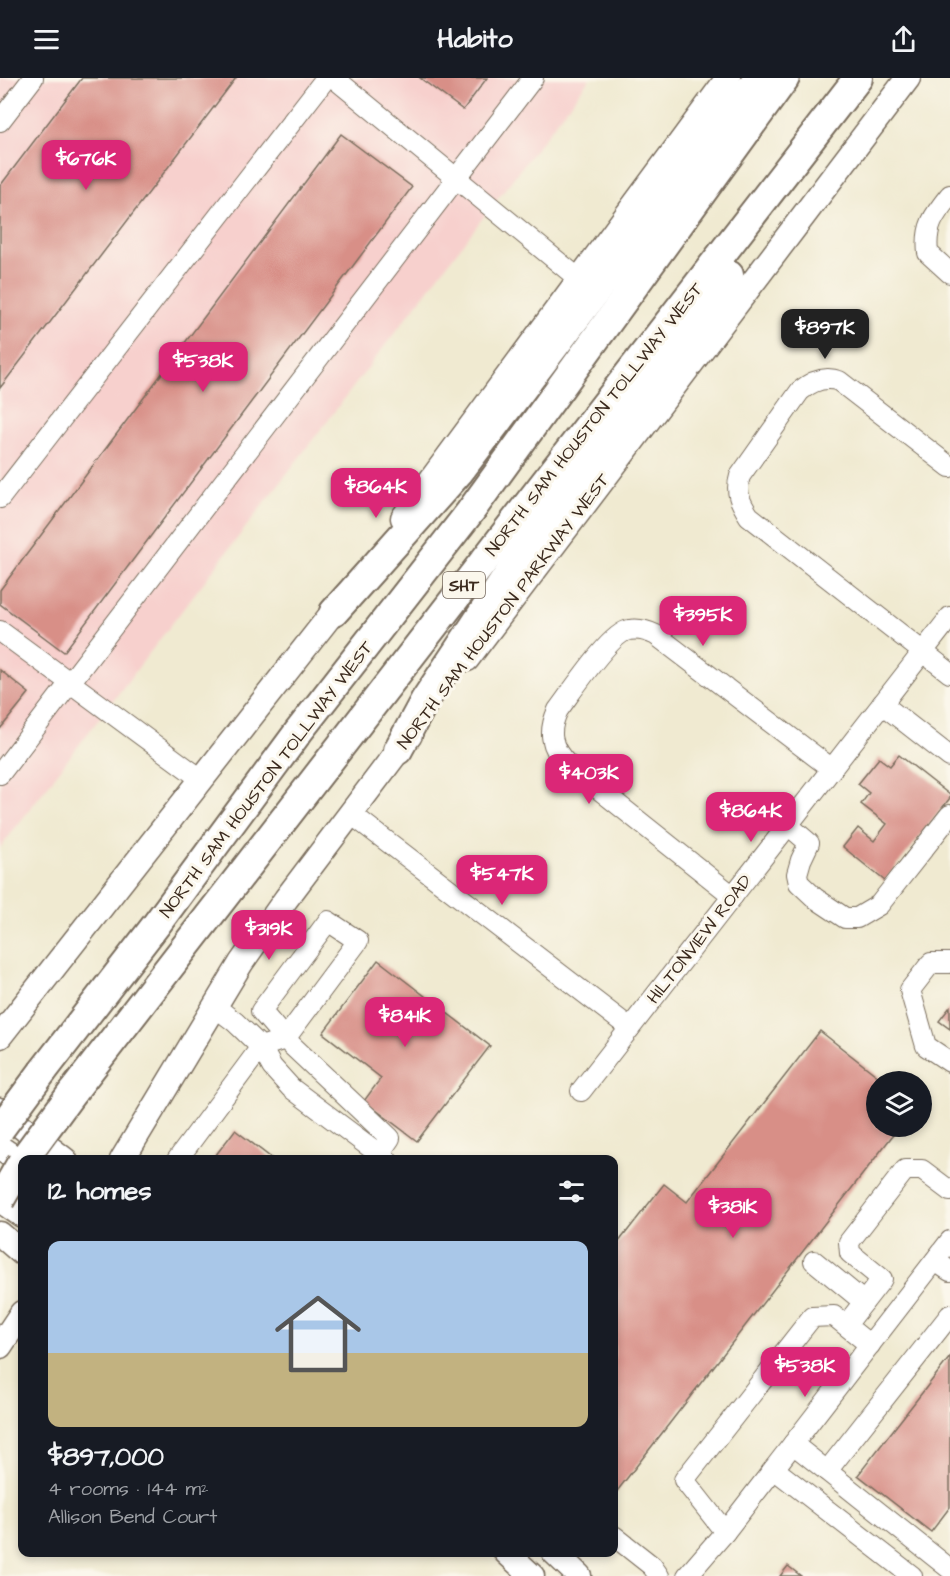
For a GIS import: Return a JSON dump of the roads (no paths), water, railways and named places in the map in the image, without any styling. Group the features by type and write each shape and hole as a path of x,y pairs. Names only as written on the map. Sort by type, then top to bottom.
{"highway":[{"path":"334,612 459,472 758,78"},
{"name":"NORTH SAM HOUSTON TOLLWAY WEST","path":"0,1129 156,925 299,731 470,512 785,78"},
{"name":"NORTH SAM HOUSTON TOLLWAY WEST","path":"28,1155 72,1094 858,78"},
{"path":"398,750 425,700 546,518 677,346 871,78"},
{"name":"NORTH SAM HOUSTON TOLLWAY WEST","path":"0,1190 18,1168"},
{"path":"0,1200 18,1170"}],"main road":[{"path":"0,1035 334,612 728,78"},
{"name":"NORTH SAM HOUSTON PARKWAY WEST","path":"123,1155 214,1006 286,899 908,78"},
{"path":"0,1110 58,1155"},
{"path":"0,1148 18,1157"},
{"path":"0,1200 18,1212"},
{"path":"0,1234 18,1250"},
{"path":"0,1346 18,1319"},
{"path":"511,1557 532,1576"},
{"path":"559,1557 579,1576"}],"street":[{"path":"0,121 33,78"},
{"path":"0,498 326,78"},
{"path":"334,78 579,279"},
{"path":"0,774 533,78"},
{"path":"950,195 932,218 926,237 928,253 950,273"},
{"path":"950,467 839,381 829,378 809,383 800,391 740,476 736,486 740,502 749,516 950,673"},
{"name":"HILTONVIEW ROAD","path":"581,1091 950,617"},
{"path":"733,896 558,755 551,733 552,722 579,681 610,641 627,630 646,630 656,635 832,768"},
{"path":"0,631 201,779"},
{"path":"882,704 950,757"},
{"path":"351,813 630,1029"},
{"path":"788,825 809,843 797,874 799,883 815,898 845,918 857,918 879,905 950,815"},
{"path":"181,1155 261,1047 285,1039 358,941 328,921 261,1011 285,1039 390,1138 384,1155"},
{"path":"950,963 931,963 910,990 926,1046 950,1062"},
{"path":"214,1006 261,1047 272,1067 291,1088 380,1155"},
{"path":"906,1298 850,1253 849,1242 905,1170 922,1170 950,1191"},
{"path":"687,1576 725,1532 906,1298 942,1266 950,1241"},
{"path":"814,1261 864,1302"},
{"path":"846,1325 882,1280"},
{"path":"827,1471 950,1315"},
{"path":"725,1532 684,1480 812,1317 834,1316 870,1345"},
{"path":"793,1444 950,1569"},
{"path":"774,1469 912,1576"},
{"path":"618,1539 652,1566 659,1576"}]}
